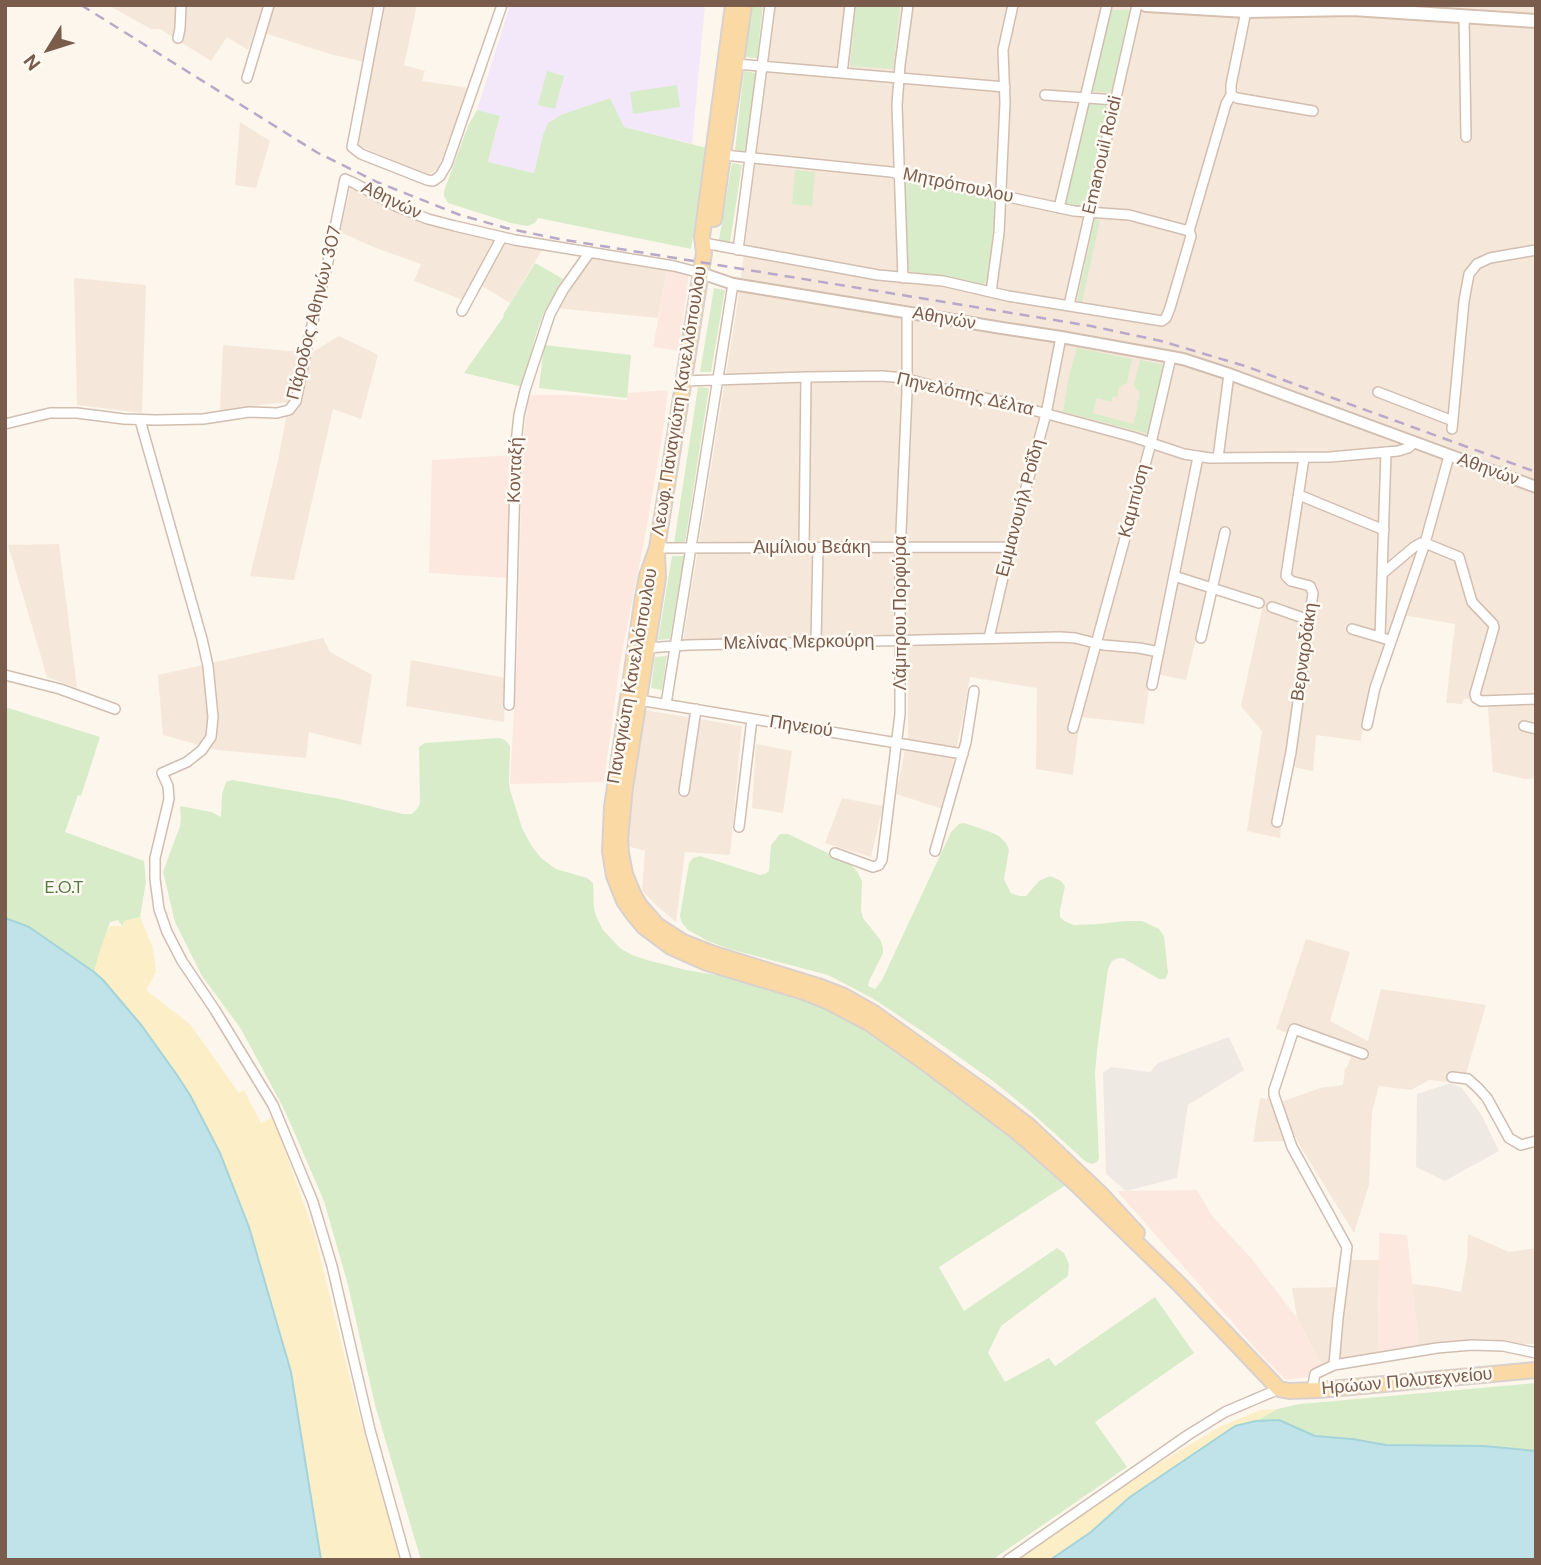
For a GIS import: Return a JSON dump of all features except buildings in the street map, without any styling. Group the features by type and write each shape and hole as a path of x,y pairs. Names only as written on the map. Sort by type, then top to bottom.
{"main road":[{"path":"706,249 702,237 733,5"},
{"path":"706,249 724,155 744,5"},
{"path":"1146,5 1246,11 1285,8 1409,8 1464,16 1536,21"},
{"name":"Λεωφ. Παναγιώτη Κανελλόπουλου","path":"657,548 706,249"},
{"name":"Παναγιώτη Κανελλόπουλου","path":"657,548 658,575 625,787 620,846 628,881 646,914 663,930 683,942 827,989 861,1006 901,1032 999,1102 1048,1143 1119,1212 1180,1285"},
{"name":"Παναγιώτη Κανελλόπουλου","path":"657,548 647,576 642,603 615,775 610,825 614,876 629,909 650,932 678,951 707,963 816,996 879,1030 931,1067 1034,1146 1084,1191 1180,1285 1279,1389"},
{"name":"Ηρώων Πολυτεχνείου","path":"1279,1389 1312,1390 1536,1370"}],"street":[{"path":"178,38 181,5"},
{"path":"247,78 269,5"},
{"name":"Αθηνών","path":"379,5 354,130 353,148 361,154 427,180 436,180 444,171 452,150 502,5"},
{"path":"738,250 770,5"},
{"path":"842,73 850,5"},
{"path":"903,278 897,116 908,5"},
{"path":"991,292 998,246 1001,195 1005,87 1003,50 1013,5"},
{"path":"1059,208 1107,5"},
{"name":"Emanouil Roidi","path":"1069,306 1137,5"},
{"path":"706,249 738,250 878,275 943,281 1069,306 1164,320 1170,308 1191,236 1189,230 1226,104 1231,95 1246,11"},
{"path":"1464,16 1466,137"},
{"path":"736,64 1005,87"},
{"path":"1045,95 1116,100"},
{"path":"1231,95 1313,111"},
{"name":"Μητρόπουλου","path":"724,155 899,174 1074,211 1129,215 1189,230"},
{"name":"Αθηνών","path":"345,180 420,216 502,237 674,266 733,284 1061,337 1197,363 1536,487"},
{"name":"Πάροδος Αθηνών 307","path":"5,424 40,414 59,412 140,420 203,419 262,411 284,412 293,406 345,180"},
{"path":"462,311 502,237"},
{"path":"1378,392 1452,425 1467,280 1471,270 1490,258 1536,250"},
{"name":"Κονταξή","path":"509,705 519,415 550,314 590,252"},
{"path":"666,704 733,284"},
{"name":"Λάμπρου Πορφύρα","path":"835,853 873,867 881,864 898,743 907,312"},
{"name":"Εμμανουήλ Ροΐδη","path":"989,638 1046,414 1061,337"},
{"name":"Καμπύση","path":"1073,728 1151,443 1171,357"},
{"path":"1218,458 1229,374"},
{"path":"804,548 806,377"},
{"name":"Πηνελόπης Δέλτα","path":"683,381 806,377 907,378 1198,457 1304,458 1404,450 1414,443"},
{"path":"140,420 202,639 213,717 211,737 204,748 187,762 162,774 168,786 169,799 155,856 156,892 161,916 182,961 273,1105 313,1202 337,1287 370,1430 406,1560"},
{"path":"1380,637 1386,452"},
{"path":"1367,725 1373,694 1425,543 1448,456"},
{"path":"1152,685 1198,457"},
{"name":"Βερναρδάκη","path":"1277,822 1291,752 1313,593 1312,588 1291,581 1286,576 1304,458"},
{"path":"1299,495 1384,530"},
{"path":"1201,638 1225,532"},
{"path":"1382,574 1414,547 1425,543 1459,557 1472,602 1493,624 1476,698 1481,701 1536,699"},
{"name":"Αιμίλιου Βεάκη","path":"657,548 1010,547"},
{"path":"816,642 818,548"},
{"path":"1174,576 1259,603"},
{"path":"1272,607 1308,620"},
{"path":"1352,629 1391,640"},
{"name":"Μελίνας Μερκούρη","path":"647,648 675,645 1066,637 1095,644 1159,652"},
{"path":"5,674 115,709"},
{"path":"935,851 963,754 974,691"},
{"name":"Πηνειού","path":"639,700 963,754"},
{"path":"684,791 696,709"},
{"path":"739,827 752,719"},
{"path":"1524,726 1536,729"},
{"path":"1334,1365 1347,1247 1292,1147 1274,1090 1294,1029 1363,1054"},
{"path":"1452,1077 1468,1079 1478,1088 1487,1098 1509,1139 1521,1145 1536,1141"},
{"path":"1312,1390 1315,1374 1334,1365 1417,1351 1472,1345 1503,1346 1536,1353"},
{"path":"1008,1560 1199,1428 1228,1411 1279,1389"}],"shaded area":[{"path":"108,5 417,5 404,65 425,71 422,81 469,88 438,169 428,175 357,145 373,64 330,54 255,30 248,50 227,37 211,61 160,29 151,29"},
{"path":"510,5 705,5 692,144 624,127 609,98 549,123 543,135 534,173 488,162 500,117 477,110"},
{"path":"776,5 1536,5 1536,778 1525,779 1493,772 1487,698 1464,699 1462,704 1446,703 1455,624 1397,614 1367,697 1361,741 1316,735 1313,771 1287,766 1280,838 1247,831 1262,731 1241,706 1264,600 1210,582 1186,680 1151,673 1144,724 1080,717 1073,775 1036,769 1037,688 970,677 943,809 896,794 908,735 908,635 683,641 738,300"},
{"path":"240,122 270,141 256,188 235,185"},
{"path":"350,188 426,223 497,241 463,300 414,281 421,264 340,232"},
{"path":"504,241 542,250 510,303 480,285"},
{"path":"593,255 668,268 658,318 555,308"},
{"path":"668,268 689,273 679,351 653,347"},
{"path":"74,278 146,285 142,413 77,405"},
{"path":"339,336 378,355 361,419 333,409 294,580 250,576 278,461 289,402 260,405 223,414 220,409 223,345 311,353"},
{"path":"668,390 644,542 620,663 604,782 510,784 518,639 522,450 529,395 572,395 627,400 627,393"},
{"path":"513,455 508,578 429,573 432,460"},
{"path":"59,544 77,688 47,677 8,545"},
{"path":"323,638 330,652 372,675 361,745 309,732 306,758 217,750 163,735 158,675"},
{"path":"411,660 506,678 504,722 406,706"},
{"path":"644,710 742,726 730,855 685,852 676,922 642,891 645,851 627,846"},
{"path":"756,744 792,751 783,813 752,808"},
{"path":"842,798 883,806 871,857 825,843"},
{"path":"1306,939 1350,952 1330,1021 1368,1041 1381,989 1486,1005 1465,1077 1458,1083 1429,1080 1411,1090 1379,1086 1372,1112 1369,1185 1354,1233 1303,1151 1281,1105 1281,1102 1320,1088 1343,1085 1345,1068 1351,1057 1276,1029"},
{"path":"1229,1037 1244,1070 1188,1105 1177,1178 1126,1191 1106,1174 1103,1073 1111,1067 1150,1072 1158,1063"},
{"path":"1451,1083 1462,1088 1481,1114 1499,1151 1445,1181 1416,1167 1417,1094"},
{"path":"1260,1098 1272,1099 1285,1141 1253,1142"},
{"path":"1197,1190 1212,1216 1251,1258 1297,1318 1321,1365 1310,1370 1308,1377 1286,1380 1117,1191"},
{"path":"1379,1233 1407,1235 1419,1346 1378,1352"},
{"path":"1468,1234 1509,1252 1536,1248 1536,1344 1477,1339 1419,1346 1412,1284 1461,1292"},
{"path":"1348,1260 1379,1260 1378,1352 1321,1365 1297,1318 1292,1288 1342,1287"}],"green space":[{"path":"752,5 763,5 757,58 745,57"},
{"path":"856,5 900,5 893,69 850,66"},
{"path":"1110,10 1130,10 1111,93 1092,91"},
{"path":"547,71 564,76 555,109 538,105"},
{"path":"744,71 756,73 745,151 735,150"},
{"path":"677,85 680,107 633,114 630,92"},
{"path":"610,98 624,127 707,148 691,249 538,218 535,223 527,226 511,223 448,203 444,191 468,126 477,110 500,116 488,162 534,173 548,123 561,115"},
{"path":"1088,102 1104,104 1107,108 1085,207 1064,203"},
{"path":"732,163 742,165 730,243 719,240"},
{"path":"795,170 815,172 812,206 792,204"},
{"path":"905,182 990,197 994,200 996,205 992,253 985,283 979,285 909,271"},
{"path":"1095,219 1100,220 1082,303 1077,302"},
{"path":"535,263 563,279 543,315 523,387 464,373 504,316"},
{"path":"714,288 725,290 711,372 700,372"},
{"path":"544,345 631,355 627,398 539,388"},
{"path":"1077,348 1132,359 1127,383 1119,388 1117,397 1113,396 1111,402 1097,398 1093,413 1133,424 1140,394 1134,385 1140,360 1164,365 1149,434 1063,412"},
{"path":"698,387 709,388 685,543 674,543"},
{"path":"672,556 684,556 670,639 658,640"},
{"path":"667,656 662,690 651,688 655,657"},
{"name":"E.O.T","path":"5,707 100,737 81,796 78,795 65,832 144,861 146,882 140,917 125,921 122,926 118,920 110,922 94,972 29,927 5,918"},
{"path":"499,738 510,746 510,790 522,828 531,845 541,858 556,869 587,878 593,883 596,916 603,930 620,948 647,960 735,978 808,1000 850,1020 973,1104 1069,1183 939,1267 964,1311 1057,1248 1064,1253 1069,1264 1068,1276 1001,1326 988,1353 1005,1382 1049,1358 1055,1366 1155,1297 1194,1353 1095,1422 1127,1467 992,1560 421,1560 375,1405 348,1285 324,1201 285,1111 241,1029 202,976 175,922 163,872 180,826 180,806 211,812 221,817 222,794 226,782 232,780 412,814 420,803 419,747 425,743"},
{"path":"964,823 999,836 1006,843 1009,850 1004,879 1011,893 1026,896 1039,881 1050,876 1065,886 1060,910 1060,917 1064,921 1074,925 1142,921 1159,929 1164,936 1168,973 1165,979 1159,979 1123,958 1112,961 1108,969 1095,1073 1099,1158 1092,1164 1086,1162 993,1081 872,998 828,975 708,941 688,930 682,923 680,916 689,863 693,858 700,856 760,875 765,874 769,871 771,845 780,834 788,834 849,863 857,871 862,881 863,918 881,941 883,948 868,986 875,989 882,980 951,832"},
{"path":"1536,1383 1536,1451 1483,1446 1386,1445 1315,1436 1279,1420 1256,1421 1277,1409 1300,1404"}],"sand":[{"path":"140,917 153,948 156,972 146,990 190,1024 239,1093 244,1090 261,1123 273,1117 314,1232 359,1415 400,1560 321,1560 291,1372 240,1202 220,1153 190,1095 142,1026 94,972 110,926 122,926 125,921"},
{"path":"1277,1409 1256,1421 1235,1426 1130,1497 1091,1532 1050,1560 1018,1560 1151,1468 1219,1427 1260,1410"}],"water":[{"path":"5,918 29,927 103,980 142,1026 177,1075 220,1153 249,1227 291,1372 321,1560 5,1560"},
{"path":"1279,1420 1315,1436 1386,1445 1484,1446 1536,1451 1536,1560 1050,1560 1091,1532 1130,1497 1235,1426 1256,1421"}],"railway":[{"path":"81,5 318,153 377,182 460,215 559,239 1091,326 1161,341 1245,366 1536,472"}]}
